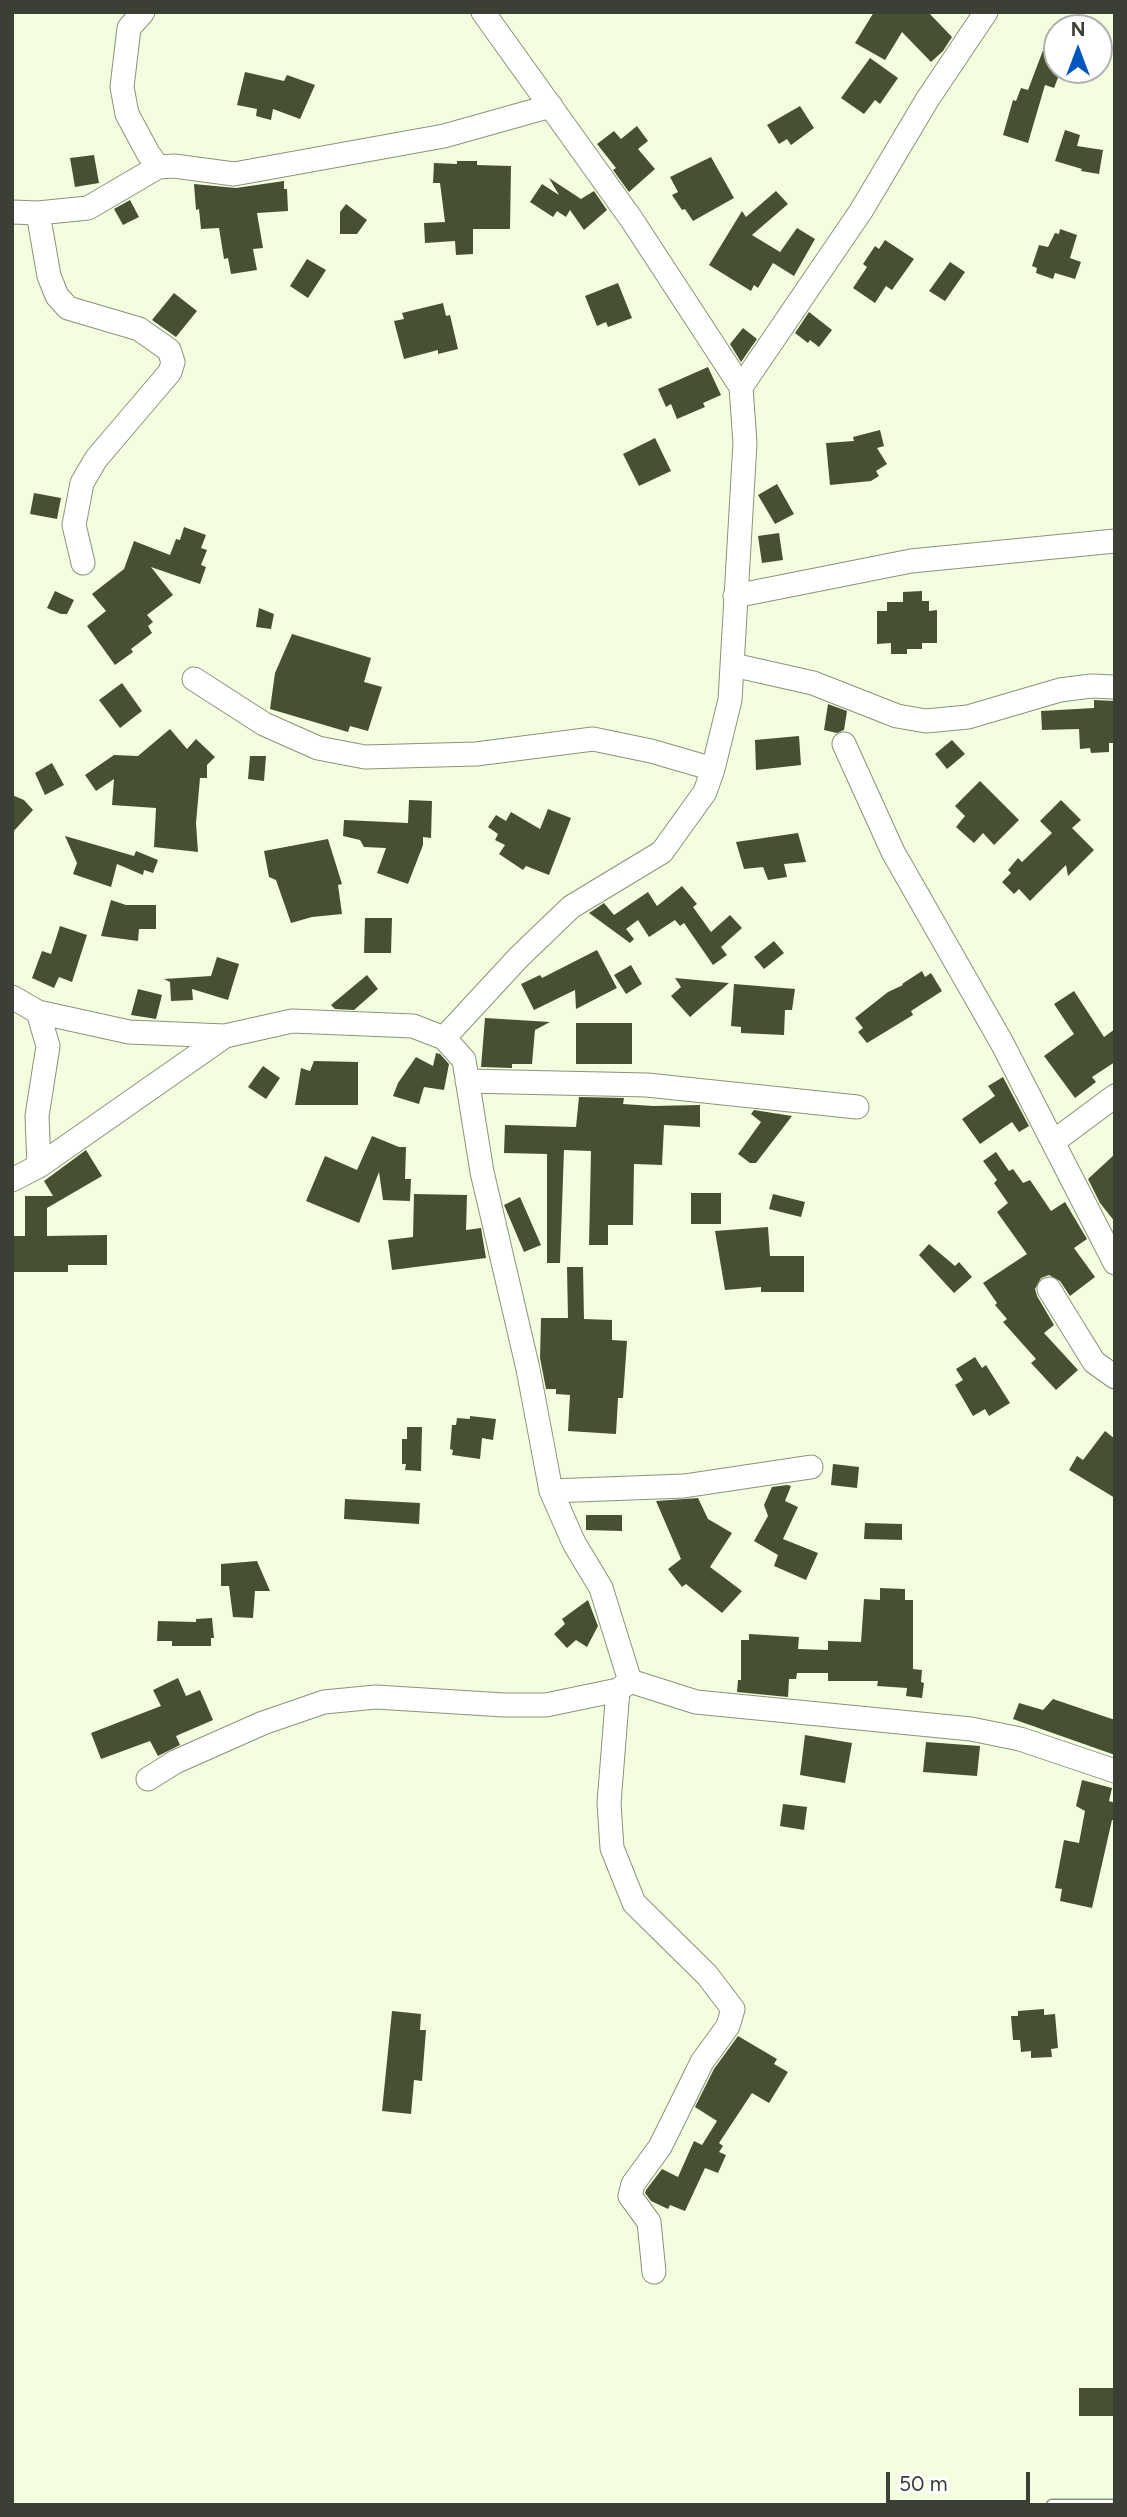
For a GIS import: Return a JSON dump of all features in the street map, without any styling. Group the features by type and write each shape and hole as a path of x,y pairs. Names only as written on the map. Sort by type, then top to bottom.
{"street":[{"path":"143,12 129,28 122,87 127,114 158,167"},
{"path":"444,1038 519,957 571,907 662,852 705,792 730,699 745,443 741,387 632,220 483,12"},
{"path":"741,387 861,211 927,100 986,12"},
{"path":"13,211 38,213 88,208 158,167 174,166 234,174 444,136 551,106"},
{"path":"38,213 49,276 57,296 68,308 139,329 169,350 173,362 170,372 96,459 82,483 74,525 83,563"},
{"path":"735,596 911,561 1115,541"},
{"path":"733,665 813,683 897,716 926,721 968,717 1060,690 1091,686 1115,687"},
{"path":"194,679 264,724 318,748 365,757 476,754 593,739 651,751 713,769"},
{"path":"844,744 893,852 1002,1043 1115,1264"},
{"path":"12,997 38,1012 129,1032 225,1036 292,1021 412,1026 444,1038 464,1060 482,1172 528,1369 551,1490 574,1543 601,1588 624,1685 609,1803 612,1848 634,1903 706,1975 733,2009 728,2026 702,2062 660,2147 633,2184 631,2196 649,2222 654,2272"},
{"path":"38,1012 48,1046 37,1116 39,1166"},
{"path":"12,1180 39,1166 225,1036"},
{"path":"467,1082 647,1085 857,1107"},
{"path":"1053,1142 1115,1096"},
{"path":"1049,1289 1094,1362 1115,1377"},
{"path":"551,1490 684,1486 811,1468"},
{"path":"148,1779 187,1756 263,1723 324,1702 376,1697 546,1705 624,1685 696,1702 971,1729 1020,1739 1115,1771"}],"lane":[{"path":"1052,2505 1114,2505"}],"building":[{"path":"874,12 928,12 952,37 943,51 931,62 902,32 885,60 855,43"},
{"path":"1043,50 1043,84 1056,84 1054,88 1045,85 1028,143 1003,135 1013,100 1016,101 1021,88 1028,90"},
{"path":"870,58 898,78 880,104 875,100 864,114 841,98"},
{"path":"245,72 284,81 287,75 315,85 300,119 273,109 271,120 256,116 257,109 237,105"},
{"path":"800,106 814,128 791,145 787,139 779,144 767,125"},
{"path":"637,126 648,141 638,149 655,169 629,192 613,170 616,168 597,144 614,131 621,139"},
{"path":"1065,130 1080,135 1077,146 1103,150 1099,174 1081,171 1082,169 1055,161"},
{"path":"94,155 99,183 75,187 70,158"},
{"path":"711,157 734,198 693,221 672,195 678,192 670,177"},
{"path":"457,161 477,161 477,165 511,166 510,229 473,229 473,254 456,255 455,241 425,243 424,223 445,222 440,183 433,183 434,163 457,164"},
{"path":"549,178 581,199 594,191 607,210 584,230 570,210 566,217 557,211 553,217 530,202 542,184 559,195"},
{"path":"284,181 288,211 257,213 263,248 253,249 257,270 231,274 228,258 224,259 219,228 201,229 194,184 236,188"},
{"path":"776,191 788,204 752,235 780,252 778,255 797,228 815,239 794,276 773,263 758,288 754,285 751,291 709,265 742,211 746,217"},
{"path":"130,200 139,217 123,225 114,209"},
{"path":"346,204 367,220 357,234 340,234 340,212"},
{"path":"1060,229 1077,235 1070,258 1081,262 1075,279 1055,273 1053,279 1036,273 1037,268 1032,266 1039,245 1048,247"},
{"path":"885,240 914,259 892,290 886,286 875,303 853,288 867,267 863,264 875,246 879,249"},
{"path":"307,259 326,270 308,298 290,286"},
{"path":"950,262 965,272 945,301 929,291"},
{"path":"618,283 632,318 608,327 606,322 597,326 585,296"},
{"path":"174,293 197,311 176,337 152,320"},
{"path":"443,303 446,316 450,315 458,349 438,354 438,350 404,359 394,321 404,319 402,313"},
{"path":"809,312 832,330 819,347 795,333"},
{"path":"743,328 757,339 741,362 730,344"},
{"path":"708,367 721,395 703,403 705,407 677,419 671,404 666,407 658,389"},
{"path":"880,430 884,446 877,448 887,464 876,471 879,476 871,481 830,485 826,443 854,441 853,437"},
{"path":"655,438 671,471 639,486 623,454"},
{"path":"777,484 794,514 775,524 758,495"},
{"path":"34,493 61,498 57,519 30,514"},
{"path":"184,527 206,535 201,548 207,550 201,565 206,567 200,584 151,567 173,595 147,615 153,622 148,626 152,633 115,665 87,626 106,611 92,594 124,569 134,541 170,555 176,539 180,540"},
{"path":"779,533 783,560 762,563 758,536"},
{"path":"55,591 74,600 67,614 47,608"},
{"path":"922,591 922,601 929,601 929,611 937,610 937,643 922,643 922,649 907,649 907,654 891,654 891,643 877,644 877,611 887,611 887,602 903,602 903,592"},
{"path":"259,608 274,614 271,629 256,627"},
{"path":"292,634 371,658 364,682 382,687 368,731 350,726 348,732 270,709 275,673"},
{"path":"122,683 142,711 120,728 99,700"},
{"path":"1094,700 1115,701 1115,743 1109,743 1109,752 1091,753 1090,748 1080,749 1079,729 1042,730 1041,711 1094,708"},
{"path":"828,704 847,711 844,730 837,733 824,730"},
{"path":"170,729 187,749 196,739 215,757 207,765 207,778 200,778 196,823 198,852 154,847 156,808 112,805 114,779 96,791 85,775 114,755 138,756"},
{"path":"799,736 801,765 756,770 755,740"},
{"path":"952,740 965,754 947,769 935,754"},
{"path":"250,756 266,756 264,781 248,779"},
{"path":"52,763 64,785 45,795 35,773"},
{"path":"980,781 1019,820 994,845 983,833 974,843 956,827 965,816 955,806"},
{"path":"12,795 24,800 33,810 12,833"},
{"path":"409,800 432,801 431,838 423,837 423,845 408,884 377,873 386,848 364,847 360,840 343,836 344,820 408,823"},
{"path":"1061,800 1081,820 1072,828 1094,850 1068,876 1066,865 1030,901 1019,889 1014,894 1002,882 1011,873 1008,870 1018,858 1022,862 1052,833 1040,821"},
{"path":"548,809 571,818 549,875 526,866 523,870 499,854 505,845 495,840 498,834 488,827 496,815 506,821 511,812 540,829"},
{"path":"798,833 806,862 784,864 787,877 768,880 763,867 744,869 736,842"},
{"path":"65,836 134,856 136,851 158,860 153,873 144,870 143,875 117,864 111,887 73,874 77,863"},
{"path":"328,839 342,884 338,885 342,914 312,917 291,923 276,880 269,877 264,851"},
{"path":"682,886 697,904 693,907 711,932 730,915 742,928 721,947 727,955 713,965 684,923 680,926 675,920 649,937 638,920 626,929 634,939 630,943 589,913 604,903 614,915 648,892 657,906"},
{"path":"111,900 126,905 156,905 156,929 139,929 138,941 101,936"},
{"path":"365,918 392,918 391,953 364,953"},
{"path":"60,926 87,935 72,982 59,977 54,988 32,978 42,951 51,954"},
{"path":"774,941 784,953 764,969 754,957"},
{"path":"597,950 617,988 576,1009 575,990 534,1010 521,984 540,975 542,978"},
{"path":"217,957 239,964 228,1000 192,989 193,1000 171,1001 170,982 164,979 211,976"},
{"path":"631,965 642,984 626,994 614,975"},
{"path":"922,971 925,977 931,973 942,991 911,1011 913,1015 867,1043 858,1032 863,1028 855,1018 888,992"},
{"path":"367,975 378,989 354,1010 335,1009 331,1005"},
{"path":"675,978 729,983 690,1017 671,996 681,987"},
{"path":"734,984 795,989 792,1010 785,1010 784,1035 741,1033 741,1027 731,1026"},
{"path":"138,989 162,995 156,1019 131,1015"},
{"path":"1074,991 1104,1037 1115,1029 1115,1062 1092,1077 1096,1082 1075,1098 1044,1056 1074,1034 1054,1004"},
{"path":"485,1018 550,1022 535,1030 532,1064 512,1064 512,1068 481,1067"},
{"path":"576,1023 632,1023 632,1064 576,1064"},
{"path":"436,1053 449,1064 444,1090 424,1087 419,1104 393,1096 398,1083 416,1057 433,1066"},
{"path":"314,1061 358,1062 358,1105 295,1105 301,1068 310,1071"},
{"path":"263,1066 280,1078 266,1099 248,1087"},
{"path":"1003,1077 1029,1126 1019,1132 1012,1122 980,1144 962,1119 995,1096 988,1086"},
{"path":"579,1097 624,1098 623,1104 653,1106 700,1105 700,1127 664,1125 662,1165 634,1164 633,1225 608,1225 608,1245 589,1245 591,1151 564,1150 560,1263 547,1263 547,1154 504,1153 505,1125 576,1127"},
{"path":"754,1110 792,1116 756,1163 750,1163 738,1154 761,1122 751,1114"},
{"path":"372,1136 399,1147 406,1147 405,1179 411,1179 410,1201 383,1200 379,1172 359,1223 306,1201 325,1156 357,1170"},
{"path":"86,1150 102,1176 47,1208 47,1236 107,1235 107,1265 68,1265 68,1272 12,1272 12,1236 25,1236 25,1196 53,1196 44,1181"},
{"path":"996,1152 1009,1171 1013,1169 1023,1183 1030,1180 1051,1211 1065,1202 1087,1239 1074,1248 1095,1277 1070,1296 1060,1281 1049,1275 1041,1278 1035,1289 1054,1325 1044,1333 1078,1370 1056,1390 1031,1363 1036,1359 1003,1322 1007,1319 995,1305 997,1303 983,1283 1027,1254 997,1212 1008,1203 994,1183 997,1180 983,1161"},
{"path":"1115,1154 1115,1222 1100,1203 1088,1179"},
{"path":"691,1193 721,1193 721,1224 691,1224"},
{"path":"414,1194 467,1195 466,1230 481,1228 486,1258 392,1270 388,1240 413,1237"},
{"path":"773,1194 805,1202 801,1217 769,1209"},
{"path":"520,1197 541,1245 524,1252 504,1205"},
{"path":"768,1227 770,1256 804,1256 804,1292 761,1292 761,1287 725,1290 715,1231"},
{"path":"929,1244 955,1266 959,1262 972,1277 954,1293 919,1255"},
{"path":"567,1267 583,1267 584,1319 612,1320 612,1340 627,1341 623,1398 618,1398 616,1434 568,1431 570,1395 556,1394 556,1389 546,1389 540,1358 541,1318 568,1318"},
{"path":"975,1357 982,1368 986,1365 1010,1403 989,1416 985,1409 973,1416 955,1385 963,1380 956,1369"},
{"path":"470,1416 496,1419 493,1440 482,1438 480,1459 452,1455 453,1450 450,1449 452,1425 456,1425 457,1418 470,1419"},
{"path":"407,1427 422,1427 421,1471 405,1470 406,1464 402,1464 402,1439 407,1439"},
{"path":"1105,1431 1115,1439 1115,1498 1069,1470 1077,1456 1083,1460"},
{"path":"833,1464 859,1467 857,1488 831,1485"},
{"path":"791,1486 785,1501 798,1507 783,1539 818,1553 806,1580 774,1566 778,1555 754,1541 768,1516 764,1505 772,1487"},
{"path":"698,1498 708,1519 732,1533 710,1567 742,1591 722,1613 686,1584 682,1587 668,1569 681,1559 656,1501"},
{"path":"345,1499 420,1503 419,1524 344,1519"},
{"path":"586,1515 622,1515 622,1531 586,1530"},
{"path":"865,1523 902,1524 902,1540 864,1539"},
{"path":"257,1561 270,1591 255,1591 253,1618 233,1617 229,1586 221,1586 221,1564"},
{"path":"880,1588 905,1589 905,1600 913,1600 913,1669 922,1670 922,1698 906,1696 907,1688 877,1686 878,1681 828,1681 828,1673 797,1673 796,1679 789,1679 788,1697 737,1692 738,1680 741,1680 741,1640 749,1640 749,1634 799,1637 798,1649 828,1650 828,1641 861,1642 864,1599 880,1600"},
{"path":"588,1600 598,1626 587,1647 576,1640 567,1648 554,1634 565,1624 562,1619"},
{"path":"212,1618 214,1638 211,1638 211,1646 172,1646 172,1641 157,1641 158,1621 196,1622 196,1619"},
{"path":"178,1678 186,1696 200,1690 213,1720 176,1736 180,1745 158,1756 150,1741 101,1759 91,1733 161,1706 153,1690"},
{"path":"1053,1699 1115,1720 1115,1755 1013,1719 1019,1703 1043,1710"},
{"path":"805,1735 852,1743 845,1783 800,1775"},
{"path":"926,1742 980,1746 977,1776 923,1772"},
{"path":"1082,1780 1112,1788 1109,1801 1115,1803 1115,1821 1112,1820 1092,1908 1060,1901 1062,1889 1055,1888 1064,1840 1079,1843 1085,1811 1076,1806"},
{"path":"783,1804 807,1807 804,1830 780,1826"},
{"path":"1044,2009 1044,2015 1055,2014 1058,2048 1051,2049 1052,2057 1031,2058 1031,2051 1021,2052 1020,2040 1013,2040 1011,2016 1018,2016 1018,2011"},
{"path":"392,2011 421,2014 420,2030 426,2030 422,2081 414,2080 411,2114 382,2111"},
{"path":"738,2036 777,2059 774,2064 788,2072 769,2103 752,2093 719,2143 723,2146 719,2152 726,2155 718,2173 705,2168 685,2211 670,2205 668,2209 651,2201 645,2193 646,2190 662,2169 678,2177 694,2141 702,2145 717,2121 695,2107 714,2069"},
{"path":"1079,2388 1115,2388 1115,2416 1079,2416"}]}
